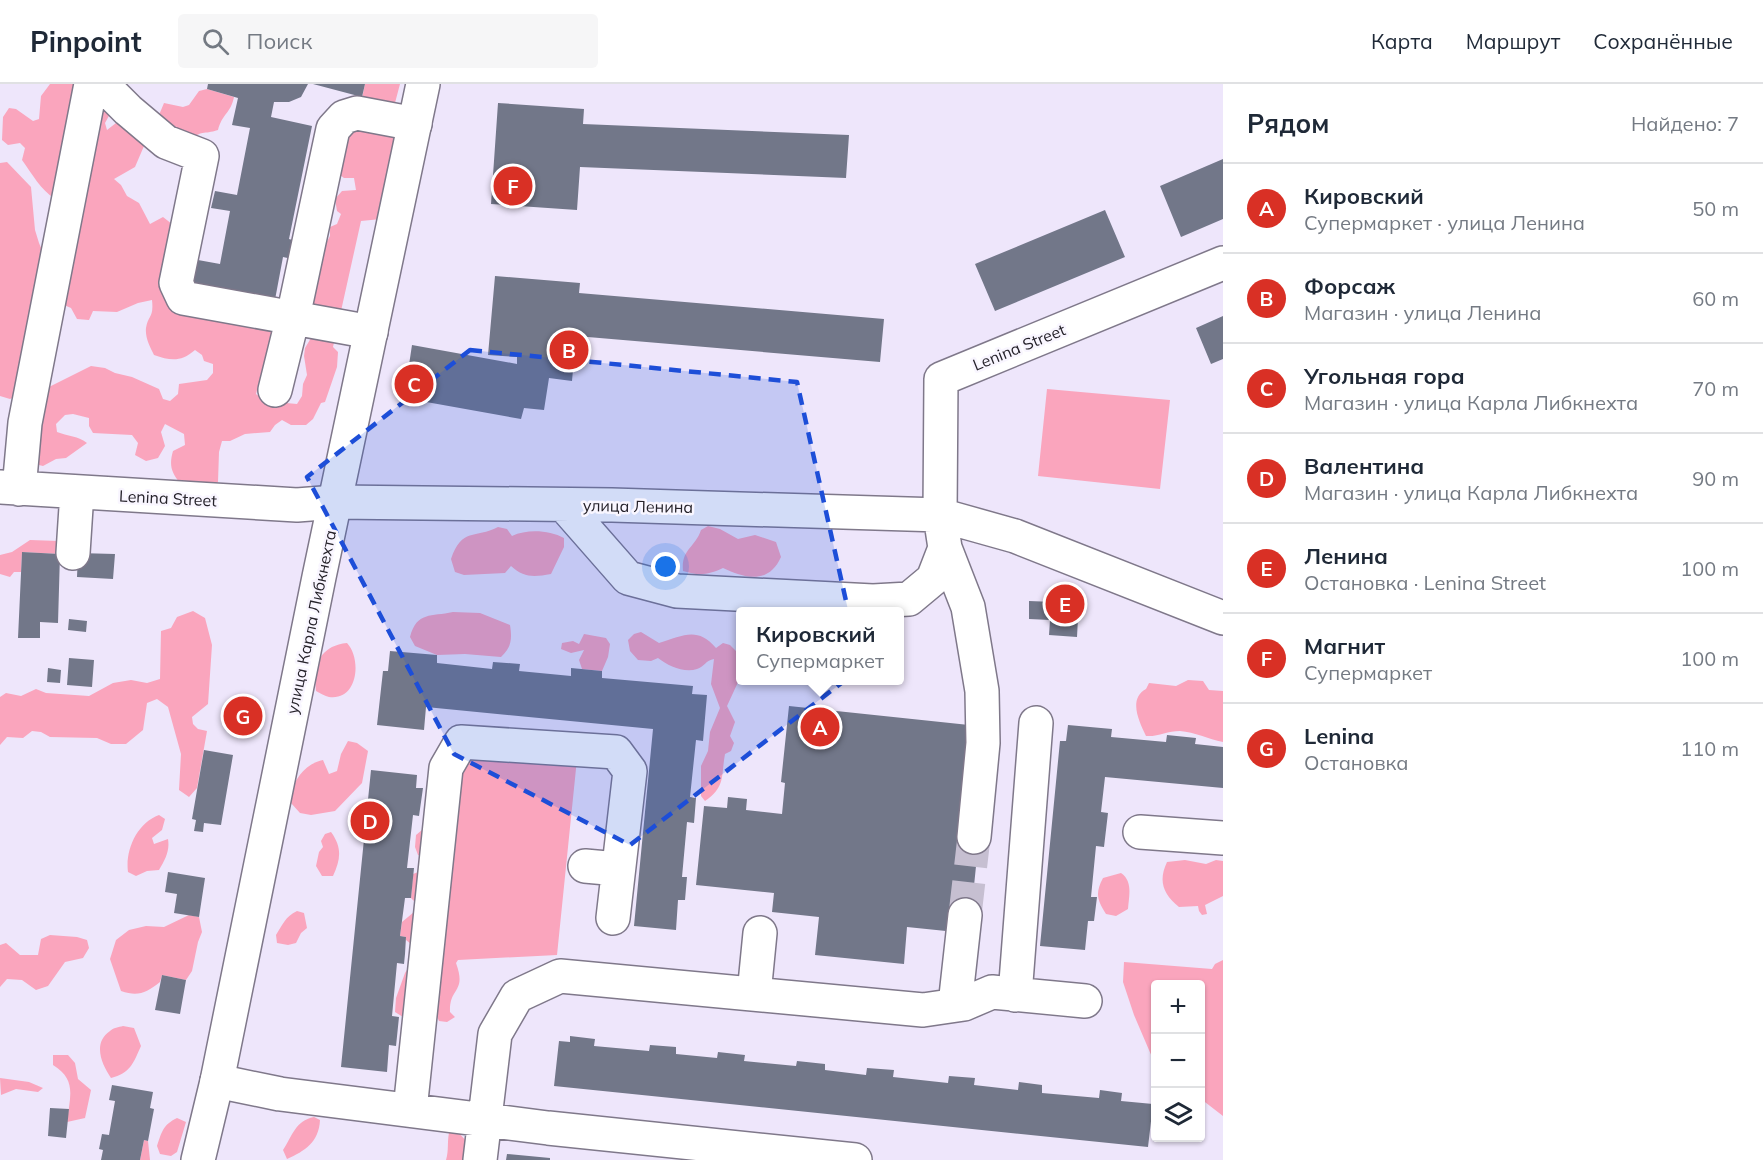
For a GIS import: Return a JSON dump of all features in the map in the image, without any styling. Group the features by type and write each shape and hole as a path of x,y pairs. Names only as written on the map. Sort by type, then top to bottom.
{"street":[{"path":"9,488 25,423 91,84"},
{"path":"102,84 128,111 166,142 202,156 176,283 183,297 371,332"},
{"name":"улица Карла Либкнехта","path":"198,1160 217,1081 319,577 423,84"},
{"path":"275,390 333,129 344,117 357,113 415,124"},
{"name":"Lenina Street","path":"940,515 941,379 1223,263"},
{"name":"Lenina Street","path":"9,488 297,505 336,502"},
{"path":"73,553 77,492"},
{"name":"улица Ленина","path":"336,502 564,505 940,515 1015,536 1223,618"},
{"path":"564,505 628,578 678,591 873,601 909,599 933,579 945,548"},
{"path":"940,515 945,548 968,607 982,691 983,743 974,837"},
{"path":"1015,995 1036,723"},
{"path":"410,1110 446,768 460,742 615,752 630,771 613,918"},
{"path":"1140,832 1223,838"},
{"path":"585,866 618,869"},
{"path":"955,1005 965,915"},
{"path":"754,994 760,933"},
{"path":"480,1160 495,1034 518,996 560,976 923,1010 955,1005 992,992 1085,1001"},
{"path":"217,1081 280,1094 855,1160"}],"highlighted area":[{"path":"470,350 797,382 861,668 630,845 454,754 307,477"}],"shaded area":[{"path":"50,84 111,84 110,114 105,123 107,130 116,123 131,126 144,146 135,167 114,179 121,185 127,196 139,203 150,224 163,217 172,224 163,269 275,324 274,357 262,370 256,394 265,401 297,404 302,396 303,384 307,375 305,348 317,328 311,310 323,249 330,236 330,227 337,224 341,214 337,211 335,199 342,191 356,190 354,178 344,178 332,169 360,108 365,84 400,84 391,118 399,141 381,219 361,221 333,347 338,352 337,367 325,402 321,403 313,419 306,425 291,425 282,420 270,432 245,434 230,441 222,441 219,452 218,482 209,489 180,483 177,479 171,464 172,456 173,451 185,445 184,434 165,424 161,432 165,446 158,458 146,461 135,455 138,443 132,435 93,433 89,426 89,418 73,414 65,415 56,424 57,432 77,437 87,443 66,458 56,459 43,466 31,463 47,388 91,366 132,377 159,389 163,399 170,401 178,394 179,384 207,380 213,373 213,364 204,361 202,355 195,350 185,357 176,359 154,355 146,332 152,313 152,300 117,312 93,311 89,320 77,319 71,308 64,305 18,395 10,399 0,396 0,163 7,162 31,187 35,230 47,262 55,199 41,186 22,160 25,148 20,143 8,145 2,140 3,117 9,108 16,109 33,121 39,119 41,96"},
{"path":"207,89 234,97 218,130 200,134 188,142 174,135 173,126 166,128 159,115 164,103 183,107 189,105 199,91"},
{"path":"1047,389 1170,400 1160,489 1038,476"},
{"path":"708,526 720,529 738,539 755,535 776,542 781,557 770,572 756,577 740,575 723,568 703,574 683,571 686,553 701,530"},
{"path":"498,527 507,529 512,536 538,531 564,538 564,547 551,574 529,576 511,566 505,573 464,575 455,572 451,559 460,542 470,536"},
{"path":"30,540 59,541 60,554 22,552 21,572 14,572 10,577 0,574 0,555 12,552"},
{"path":"193,611 205,618 212,645 208,704 192,717 193,724 198,729 207,731 197,788 189,797 179,790 181,754 168,707 157,699 147,703 143,730 126,744 111,744 97,738 50,737 41,732 32,731 23,738 7,737 0,745 0,697 6,693 21,696 36,689 46,693 89,696 113,683 131,680 147,683 160,679 161,631 171,628 177,617"},
{"path":"453,612 480,613 510,625 510,642 505,653 501,657 465,654 437,655 415,646 410,637 421,619"},
{"path":"641,632 659,643 696,635 709,641 716,648 723,643 730,645 736,651 737,685 727,706 735,722 730,736 734,743 731,751 725,754 720,786 705,801 701,796 701,766 708,751 710,732 720,708 711,684 714,659 692,670 671,666 658,658 651,661 638,660 630,651 628,640 634,634"},
{"path":"584,634 606,638 610,644 602,671 582,669 579,660 584,650 571,653 561,649 562,643 573,641 579,644"},
{"path":"347,643 352,650 356,668 351,686 339,696 329,697 316,691 316,673 320,659 330,648"},
{"path":"1188,680 1203,681 1209,690 1223,691 1223,742 1180,731 1146,736 1137,711 1137,698 1149,683 1176,686"},
{"path":"348,741 357,743 368,751 362,783 335,811 311,815 300,813 291,803 289,794 298,777 306,768 323,760 329,774 337,771 341,754"},
{"path":"461,742 578,749 557,955 458,960 456,963 460,980 450,1004 450,1012 455,1017 447,1022 439,1021 431,1004 410,1016 403,1017 395,1012 396,998 410,965 411,944 406,937 400,936 402,922 414,912 417,904 411,898 413,874 421,871 423,857 418,855 415,847 416,835 422,830 429,829"},
{"path":"159,815 165,819 162,830 152,838 154,844 168,839 166,855 159,870 147,871 136,876 128,872 128,855 134,838 144,824"},
{"path":"331,832 339,848 338,864 333,876 322,876 316,866 319,852 323,847 321,841 325,834"},
{"path":"1185,860 1206,864 1216,860 1223,861 1223,896 1205,905 1207,914 1202,915 1198,906 1179,907 1166,892 1163,875 1167,862"},
{"path":"1121,873 1129,884 1128,909 1116,916 1106,914 1098,896 1100,883 1103,878"},
{"path":"297,911 304,913 307,928 301,933 296,943 288,945 277,943 276,935 290,916"},
{"path":"189,915 199,917 202,932 192,971 186,980 162,975 160,982 146,991 132,994 121,991 110,959 116,940 129,930 146,926 164,927"},
{"path":"50,935 87,940 89,948 83,958 65,962 48,986 36,990 22,980 7,979 0,987 0,945 6,943 20,955 38,955 41,939"},
{"path":"1223,960 1223,1116 1205,1102 1205,980 1151,980 1151,1055 1123,982 1124,962 1212,969 1215,964"},
{"path":"123,1026 134,1028 141,1046 130,1067 111,1078 100,1054 101,1042 111,1030"},
{"path":"53,1055 68,1055 75,1063 78,1079 91,1090 85,1118 67,1122 69,1083 61,1071 53,1065"},
{"path":"0,1078 29,1082 43,1088 38,1092 16,1089 1,1095"},
{"path":"314,1117 320,1120 314,1140 300,1153 287,1159 283,1150 295,1129"},
{"path":"177,1118 186,1122 177,1152 171,1156 160,1154 157,1146 162,1132 169,1123"},
{"path":"449,1133 459,1133 474,1150 476,1160 446,1160"},
{"path":"144,1140 148,1141 150,1160 140,1160"}],"building":[{"path":"208,84 308,84 301,97 289,102 274,102 271,117 312,126 289,239 296,241 292,259 283,257 274,305 192,288 198,260 220,264 230,211 211,208 215,191 237,195 250,128 232,125 238,98 207,89"},
{"path":"313,84 365,84 362,97"},
{"path":"498,103 584,109 583,124 849,135 846,178 580,167 577,210 491,204"},
{"path":"1223,159 1223,219 1181,237 1160,186"},
{"path":"1105,210 1125,257 995,311 975,264"},
{"path":"495,276 580,283 579,293 884,319 880,362 576,336 572,381 549,378 544,410 524,408 521,419 404,398 412,345 517,364 517,357 488,355"},
{"path":"1223,316 1223,359 1211,364 1196,328"},
{"path":"22,552 60,554 58,623 40,622 40,638 18,638"},
{"path":"78,553 115,554 113,579 77,577"},
{"path":"1029,601 1054,602 1053,617 1078,618 1077,637 1049,635 1050,620 1029,619"},
{"path":"69,619 87,621 86,632 68,630"},
{"path":"390,651 437,655 437,663 492,669 493,662 520,664 519,671 571,676 571,668 602,671 602,678 693,686 692,694 707,695 703,741 696,740 690,797 696,798 694,823 687,822 682,877 687,877 685,900 678,900 676,930 634,926 653,729 426,707 424,730 377,725 383,671 388,671"},
{"path":"69,658 94,660 92,687 67,685"},
{"path":"48,668 61,670 60,683 47,682"},
{"path":"238,701 253,705 247,731 231,727"},
{"path":"789,706 969,725 979,837 971,915 948,913 946,931 907,927 904,964 815,955 819,917 772,912 774,893 696,885 704,806 727,808 728,797 747,799 746,810 782,814 785,783 781,782"},
{"path":"1068,725 1112,729 1111,737 1166,742 1167,735 1196,738 1195,744 1223,747 1223,788 1105,777 1101,812 1108,813 1104,847 1096,846 1091,897 1097,897 1094,921 1088,921 1085,950 1040,946 1060,741 1066,741"},
{"path":"204,750 233,755 221,825 204,823 203,832 194,831 196,820 192,819"},
{"path":"371,770 417,775 416,788 423,788 419,816 413,815 407,868 414,868 411,898 405,898 400,936 406,937 404,964 397,963 392,1016 399,1017 396,1046 389,1045 387,1072 341,1067"},
{"path":"168,872 205,878 199,917 174,913 177,894 165,892"},
{"path":"162,975 186,980 180,1014 155,1010"},
{"path":"570,1036 595,1039 594,1046 649,1051 650,1045 676,1047 676,1054 717,1058 718,1052 745,1055 744,1061 796,1066 797,1061 825,1064 825,1070 866,1075 867,1068 894,1070 893,1077 948,1083 949,1076 975,1078 974,1085 1018,1090 1019,1082 1042,1085 1042,1093 1099,1098 1100,1090 1122,1093 1121,1101 1151,1104 1148,1147 554,1086 559,1041 570,1042"},
{"path":"112,1085 153,1092 150,1108 154,1109 148,1141 144,1140 140,1160 101,1160 103,1150 99,1149 102,1134 109,1135 115,1101 109,1100"},
{"path":"50,1108 69,1109 66,1138 48,1136"},
{"path":"507,1154 550,1158 550,1160 506,1160"}],"tunnel":[{"path":"965,915 974,837"}],"place":[{"name":"Магнит","path":"513,186"},
{"name":"Форсаж","path":"569,350"},
{"name":"Угольная гора","path":"414,384"},
{"name":"Ленина","path":"1065,604"},
{"name":"Lenina","path":"243,716"},
{"name":"Кировский","path":"820,727"},
{"name":"Валентина","path":"370,821"}]}
